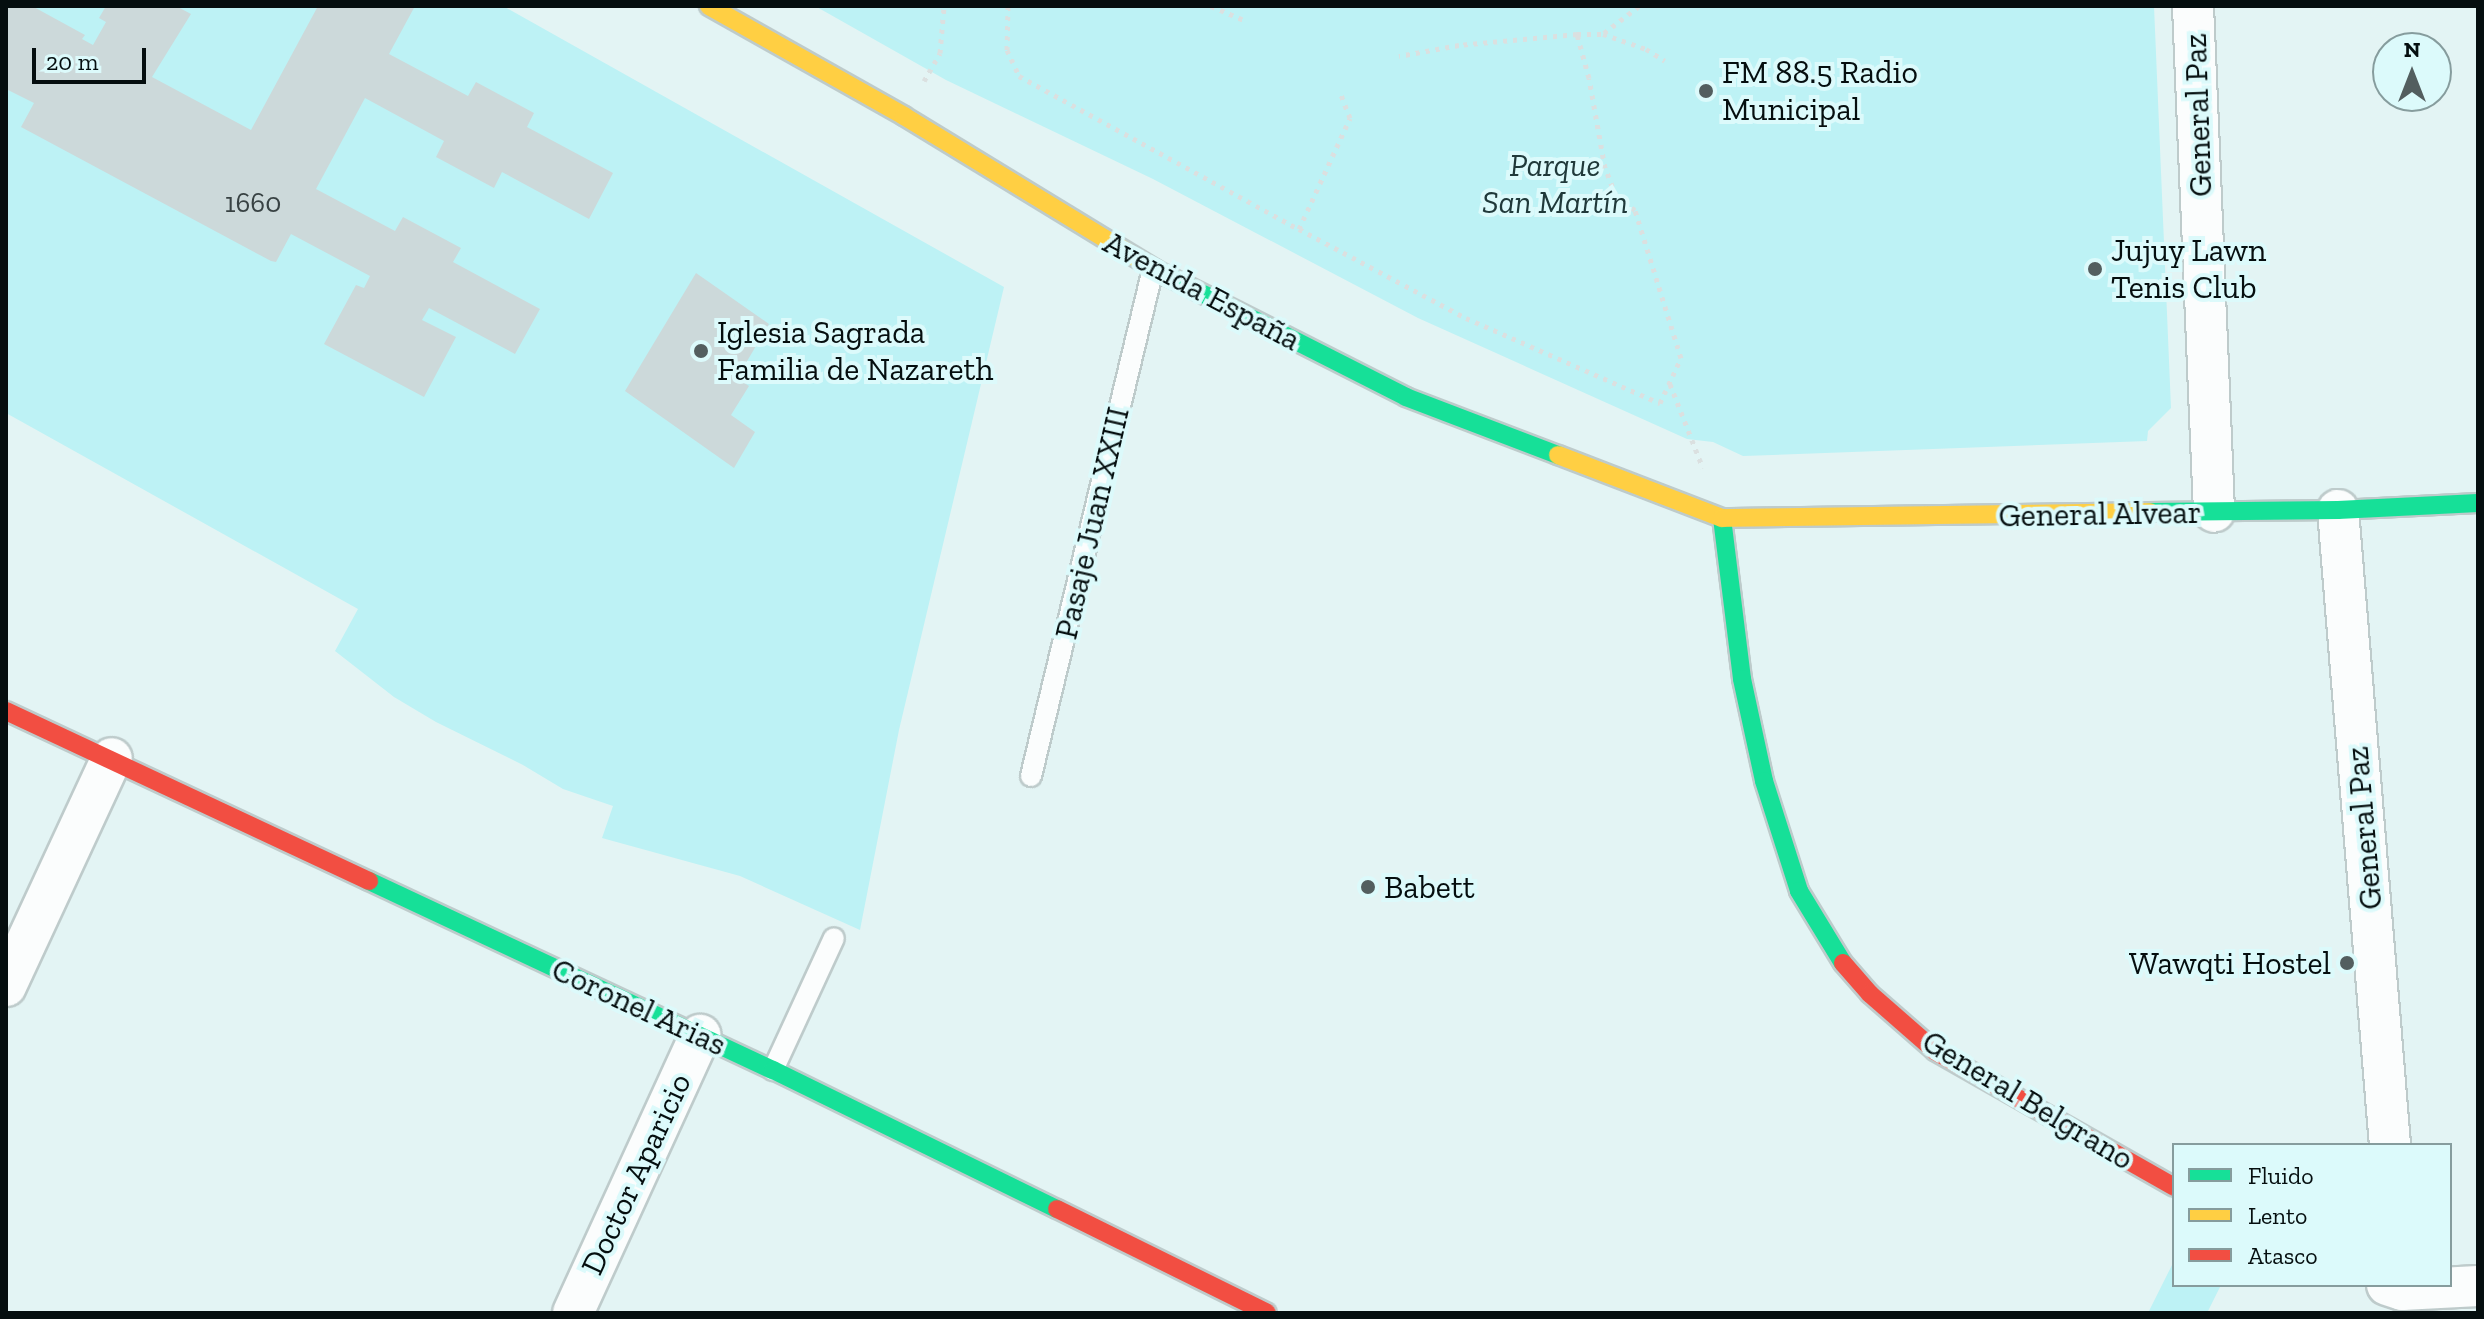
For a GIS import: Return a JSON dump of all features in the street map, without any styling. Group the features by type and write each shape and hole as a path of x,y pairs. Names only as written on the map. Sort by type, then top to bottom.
{"street":[{"name":"Avenida España","path":"709,6 904,116 1153,269 1406,397 1722,518"},
{"name":"General Paz","path":"2193,6 2214,512"},
{"name":"General Alvear","path":"1722,518 2338,510 2478,503"},
{"name":"General Paz","path":"2338,510 2390,1143"},
{"name":"General Belgrano","path":"1722,518 1742,679 1764,781 1799,891 1833,952 1870,994 1935,1051 2172,1186"},
{"name":"Coronel Arias","path":"6,711 700,1035 1267,1313"},
{"path":"6,986 112,758"},
{"name":"Doctor Aparicio","path":"573,1313 700,1035"},
{"path":"2452,1286 2478,1286"}],"lane":[{"name":"Pasaje Juan XXIII","path":"1031,776 1153,269"},
{"path":"773,1070 834,938"}],"path":[{"path":"904,116 940,53 944,6"},
{"path":"1008,6 1007,50 1019,76 1466,318 1660,403 1681,358 1635,210 1616,196 1605,168 1589,78 1577,34"},
{"path":"1211,6 1246,21"},
{"path":"1603,34 1639,6"},
{"path":"1399,56 1459,45 1603,34 1646,49 1665,61"},
{"path":"1299,229 1350,118 1341,95"},
{"path":"1669,383 1722,518"}],"green space":[{"path":"6,6 503,6 1004,287 899,730 860,930 740,876 602,838 613,806 563,789 523,765 436,722 394,697 335,651 358,609 6,413"},
{"name":"Parque San Martín","path":"815,6 2154,6 2171,408 2148,431 2147,441 1743,456 1713,442 1687,439 1418,318 1153,179 946,80"},
{"path":"2172,1265 2172,1287 2220,1287 2207,1313 2148,1313"}],"building":[{"path":"6,6 32,6 85,35 82,39 93,45 106,22 99,18 106,6 176,6 191,14 152,77 251,130 318,6 415,6 389,54 468,96 476,82 534,113 527,127 613,173 589,219 502,172 494,188 436,157 444,141 365,98 316,189 395,231 403,217 461,248 453,262 540,309 515,354 429,308 422,320 456,337 424,397 324,344 356,285 364,288 370,276 291,234 276,262 271,261 21,127 34,103 6,89"},
{"name":"Iglesia Sagrada Familia de Nazareth","path":"696,273 769,324 737,378 749,386 731,415 755,432 734,468 625,391"}],"traffic: fast":[{"path":"1156,270 1406,397 1558,455"},
{"path":"2150,512 2338,510 2478,503"},
{"path":"1722,518 1742,679 1764,781 1799,891 1843,963"},
{"path":"369,881 773,1070 1057,1209"}],"traffic: slow":[{"path":"709,6 904,116 1156,270"},
{"path":"1558,455 1722,518 2150,512"}],"traffic: jam":[{"path":"6,711 369,881"},
{"path":"1843,963 1870,994 1935,1051 2172,1186"},
{"path":"1057,1209 1267,1313"}],"place":[{"name":"FM 88.5 Radio Municipal","path":"1706,91"},
{"name":"Jujuy Lawn Tenis Club","path":"2095,269"},
{"name":"Iglesia Sagrada Familia de Nazareth","path":"701,351"},
{"name":"Babett","path":"1368,887"},
{"name":"Wawqti Hostel","path":"2347,963"}]}
